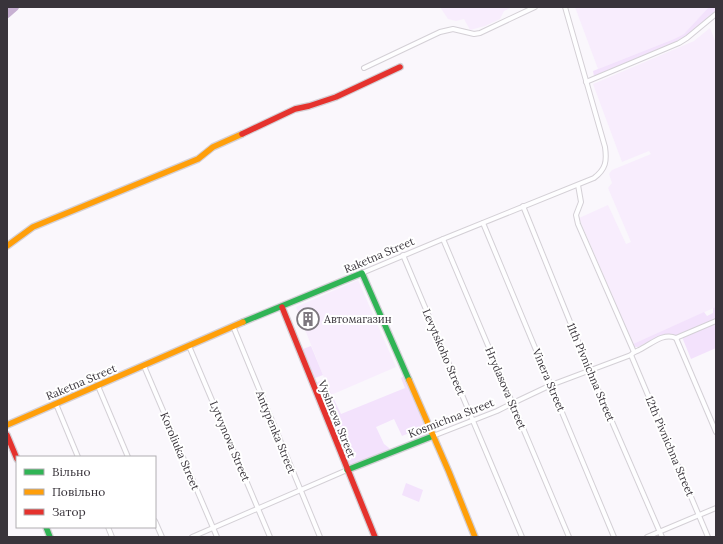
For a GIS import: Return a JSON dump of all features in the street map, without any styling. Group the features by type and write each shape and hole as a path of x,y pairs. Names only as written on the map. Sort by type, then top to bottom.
{"street":[{"path":"364,68 440,32 453,29 474,34 480,33 536,7"},
{"name":"Raketna Street","path":"7,425 233,326 282,307 403,255 578,185 600,174 606,161 605,146 565,7"},
{"path":"586,82 679,43 688,38 716,14"},
{"path":"7,246 33,227 198,159 213,147 295,109 328,101 400,66"},
{"name":"12th Pivnichna Street","path":"578,185 581,202 576,215 578,224 708,537"},
{"name":"11th Pivnichna Street","path":"523,206 590,371 662,537"},
{"name":"Vinera Street","path":"483,223 614,537"},
{"name":"Hrydasova Street","path":"443,239 569,537"},
{"name":"Levytskoho Street","path":"403,255 522,537"},
{"path":"362,273 475,537"},
{"name":"Vyshneva Street","path":"282,307 375,537"},
{"name":"Kosmichna Street","path":"192,537 347,470 498,411 512,403 551,386 639,350 660,338 676,338 716,321"},
{"name":"Antypenka Street","path":"233,326 320,537"},
{"path":"676,338 716,432"},
{"name":"Lytvynova Street","path":"189,346 270,537"},
{"name":"Koroliuka Street","path":"144,366 217,537"},
{"path":"98,386 128,456"},
{"path":"56,404 78,456"},
{"path":"7,435 16,457"},
{"path":"647,537 716,508"},
{"path":"156,523 162,537"}],"shaded area":[{"path":"440,7 512,7 504,11 500,19 485,26 470,30 464,19 456,21 448,19"},
{"path":"575,7 709,7 684,34 598,69"},
{"path":"709,7 716,7 716,10 689,34 675,42 594,76 593,71 684,34"},
{"path":"710,28 716,43 716,307 633,344 579,218 608,205 626,244 631,242 608,188 612,183 609,174 612,170 651,154 649,151 622,162 593,84 694,41"},
{"path":"358,280 396,367 331,395 296,307"},
{"path":"716,307 716,317 714,320 679,336 665,334 638,347 635,347 633,344 704,312 707,316 713,313 713,308"},
{"path":"715,323 716,348 691,359 682,337"},
{"path":"311,346 323,375 315,378 303,349"},
{"path":"404,376 429,435 417,439 414,431 402,436 394,419 376,427 384,444 391,451 349,467 316,383 324,379 341,414 405,388 401,378"},
{"path":"406,483 423,490 419,502 402,495"}],"waterway":[{"path":"7,14 15,7"}],"traffic: fast":[{"path":"243,322 362,273 409,380"},
{"path":"347,470 433,436"},
{"path":"46,528 50,537"}],"traffic: slow":[{"path":"7,246 33,227 198,159 213,147 242,134"},
{"path":"7,425 243,322"},
{"path":"409,380 449,472 475,537"}],"traffic: jam":[{"path":"242,134 295,109 336,97 400,67"},
{"path":"282,307 375,537"},
{"path":"7,435 16,457"}],"place":[{"name":"Автомагазин","path":"308,319"}]}
